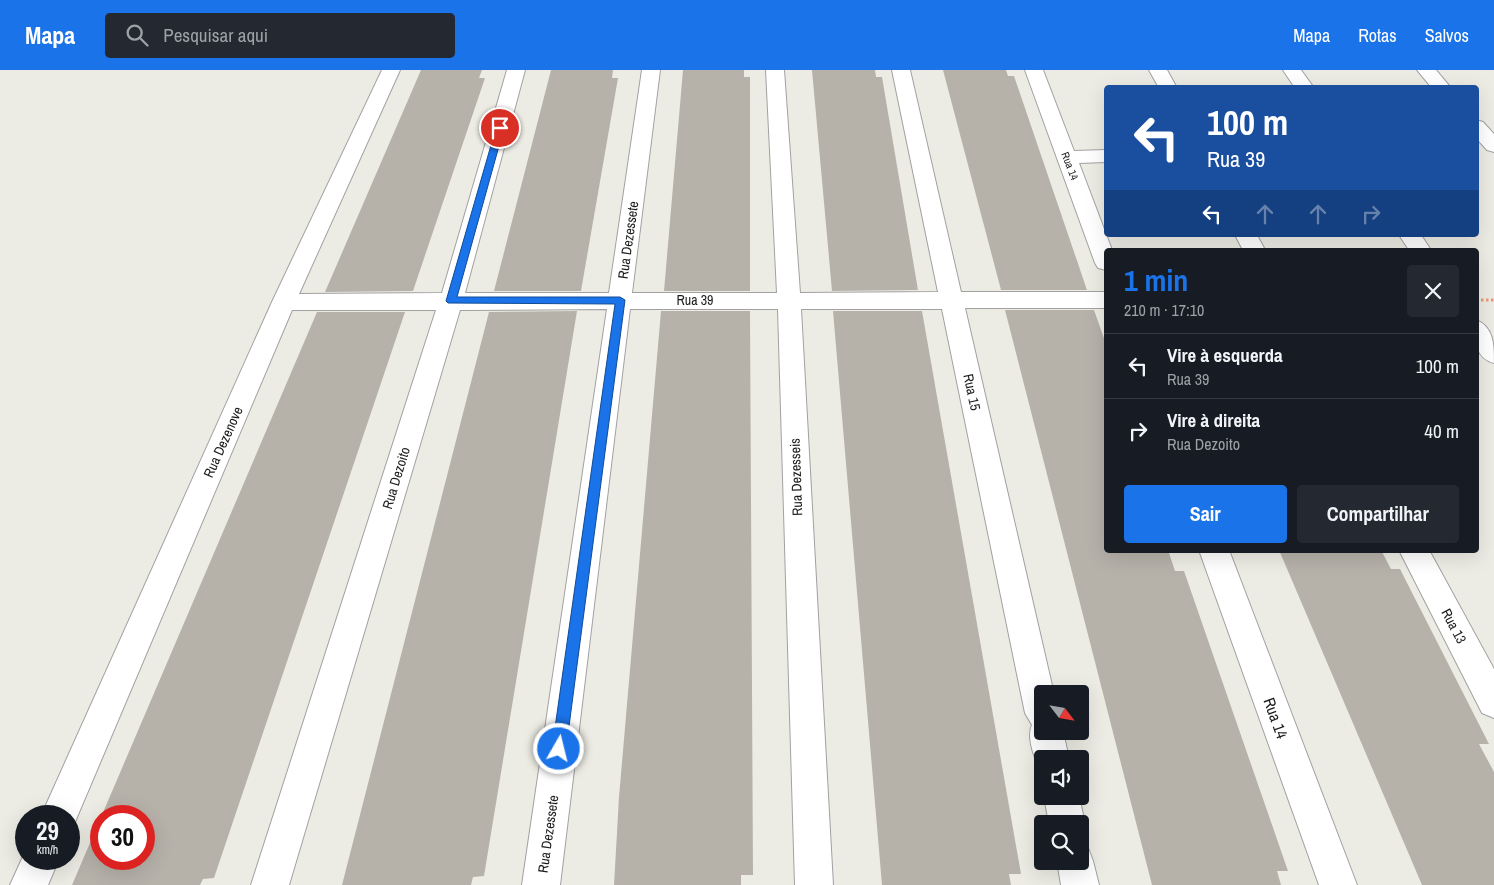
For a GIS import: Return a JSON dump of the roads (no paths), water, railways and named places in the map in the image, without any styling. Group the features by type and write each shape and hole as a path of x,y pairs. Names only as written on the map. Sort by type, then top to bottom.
{"street":[{"name":"Rua Dezenove","path":"64,805 284,302 391,70"},
{"name":"Rua Dezoito","path":"270,885 451,301 516,70"},
{"name":"Rua Dezessete","path":"541,885 651,70"},
{"name":"Rua Dezesseis","path":"775,70 789,300 814,885"},
{"name":"Rua 15","path":"901,70 1036,685"},
{"name":"Rua 14","path":"1034,70 1104,258"},
{"path":"1158,70 1166,85"},
{"path":"1292,70 1303,85"},
{"path":"1426,70 1439,85"},
{"path":"1479,129 1494,146"},
{"path":"1479,154 1494,155"},
{"path":"1066,157 1104,156"},
{"path":"1411,237 1419,248"},
{"name":"Rua 39","path":"284,302 1104,300"},
{"path":"1479,332 1494,354"},
{"name":"Rua 14","path":"1215,553 1338,885"},
{"name":"Rua 13","path":"1416,553 1494,702"},
{"path":"29,885 35,870"},
{"path":"1077,870 1080,885"}]}
